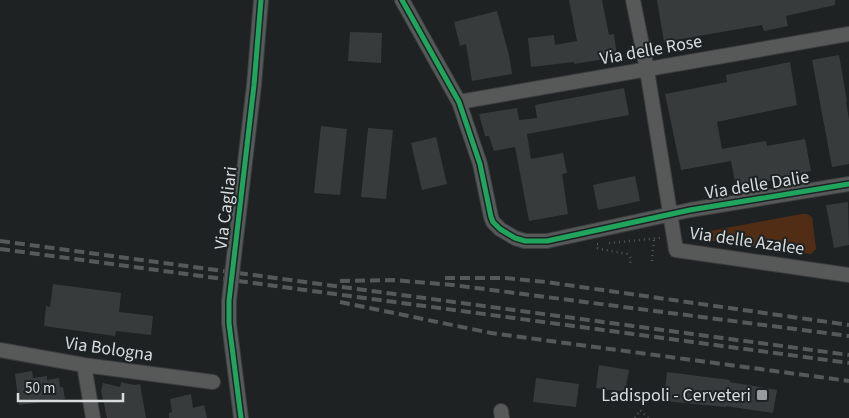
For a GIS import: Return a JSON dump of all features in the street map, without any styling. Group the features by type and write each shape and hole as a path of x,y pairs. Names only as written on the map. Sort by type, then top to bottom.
{"street":[{"name":"Via Cagliari","path":"241,418 229,322 229,301 254,85 261,0"},
{"name":"Via delle Dalie","path":"402,0 459,102 480,164 491,217 496,226 504,232 525,241 541,241 670,214 849,184"},
{"name":"Via delle Azalee","path":"633,0 647,70 676,250 849,275"},
{"name":"Via delle Rose","path":"459,102 849,34"},
{"name":"Via Bologna","path":"0,350 84,365 213,382"},
{"path":"84,365 94,418"}],"path":[{"path":"630,265 631,258 627,254 597,248 597,244 654,240 674,236"},
{"path":"652,262 654,240"},
{"path":"635,418 640,410 648,418"}],"shaded area":[{"path":"802,214 812,217 816,249 811,254 705,240 704,232"}],"building":[{"path":"569,0 602,0 609,35 614,34 617,57 574,64 574,62 531,67 528,38 554,35 555,45 577,41"},
{"path":"657,0 835,0 835,5 786,16 788,26 764,31 762,25 664,42"},
{"path":"497,11 512,74 472,81 466,44 460,46 454,22"},
{"path":"350,32 382,33 381,63 348,61"},
{"path":"839,55 849,120 849,164 832,167 812,60"},
{"path":"790,62 797,105 717,122 722,149 766,141 767,146 805,139 811,171 773,178 773,180 736,188 731,161 681,170 665,94 727,82 726,75"},
{"path":"624,88 629,115 527,134 531,159 563,153 567,173 562,174 568,214 529,221 515,147 494,151 489,136 485,136 479,114 517,108 519,120 537,118 535,105"},
{"path":"321,126 347,129 340,195 314,193"},
{"path":"368,128 393,130 386,199 361,197"},
{"path":"436,137 447,184 422,190 411,143"},
{"path":"635,176 640,201 598,210 593,185"},
{"path":"848,202 849,245 834,248 826,205"},
{"path":"53,284 121,293 119,312 153,316 151,335 116,331 115,336 44,326 46,306 50,307"},
{"path":"599,365 629,370 625,392 596,388"},
{"path":"32,371 33,378 47,376 47,380 59,378 60,387 63,387 65,399 19,405 15,374"},
{"path":"667,372 730,380 730,382 777,390 773,413 726,406 664,401"},
{"path":"536,378 579,384 576,407 533,402"},
{"path":"121,382 134,385 140,384 146,418 107,418 101,391 103,383 120,387"},
{"path":"191,394 193,408 204,405 207,418 169,418 169,413 172,412 170,399"}],"railway":[{"path":"0,241 849,355"},
{"path":"0,249 849,363"},
{"path":"445,278 506,278 546,282 849,325"},
{"path":"340,281 393,280 453,285 849,336"},
{"path":"340,302 491,333 849,381"}],"cycle path":[{"path":"241,418 229,323 229,301 254,85 261,0"},
{"path":"402,0 459,102 480,164 493,222 500,229 515,238 525,241 547,241 690,210 849,184"}],"place":[{"name":"Ladispoli - Cerveteri","path":"762,395"}]}
